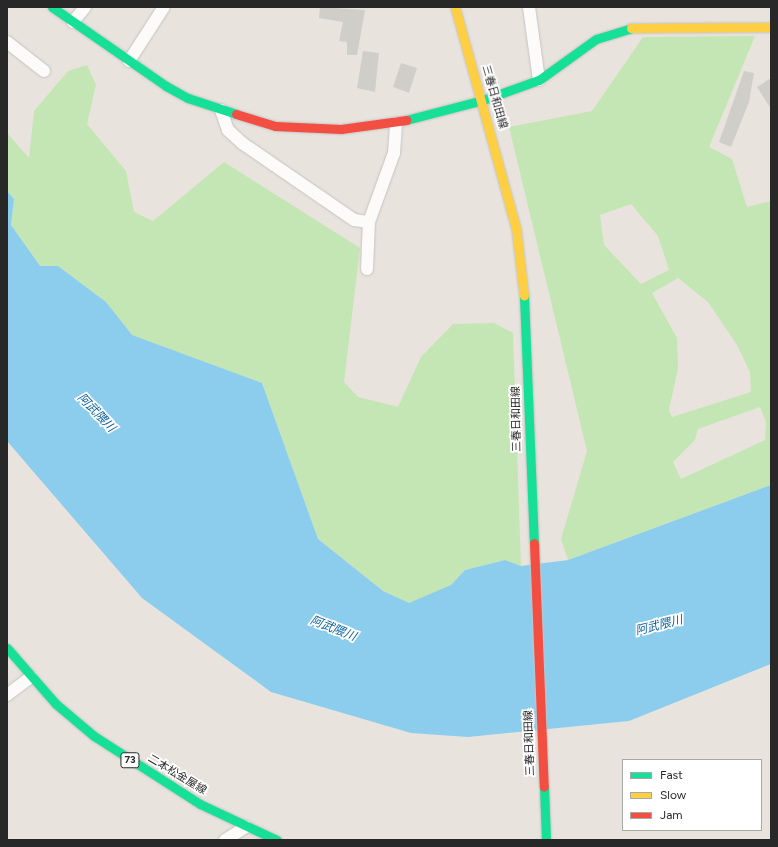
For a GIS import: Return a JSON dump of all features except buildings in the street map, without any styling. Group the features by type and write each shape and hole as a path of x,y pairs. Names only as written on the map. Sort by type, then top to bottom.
{"main road":[{"path":"52,7 166,86 221,110 275,126 348,129 396,123 483,100 539,80 596,39 630,28 771,27"},
{"name":"三春日和田線","path":"455,7 483,100 516,228 523,278 546,840"},
{"name":"二本松金屋線","path":"7,648 30,677 94,736 146,771 246,828 277,840"}],"street":[{"path":"73,22 85,7"},
{"path":"129,61 164,7"},
{"path":"529,7 539,80"},
{"path":"7,42 44,71"},
{"path":"221,110 228,130 242,143 354,220 369,222"},
{"path":"367,269 369,222 394,153 396,123"},
{"path":"7,695 30,677"},
{"path":"225,840 246,828"}],"green space":[{"path":"755,36 709,147 732,159 747,207 771,201 771,485 568,560 561,539 587,451 509,127 592,111 643,37","holes":["631,204 658,236 669,270 641,284 604,245 600,215","678,278 708,302 737,345 750,372 751,392 672,417 669,410 678,368 677,338 652,293","760,407 766,422 765,440 681,479 673,462 695,440 698,429"]},
{"path":"87,65 96,85 87,124 126,171 134,212 153,221 224,162 360,248 344,382 358,397 398,407 421,357 453,324 494,323 513,333 521,566 505,560 465,570 451,585 409,604 383,591 318,539 262,383 131,335 106,302 58,266 40,267 11,225 14,199 7,191 7,133 29,158 34,111 68,71"}],"water":[{"name":"阿武隈川","path":"7,191 14,199 11,225 40,266 58,266 106,302 132,335 262,383 318,539 383,591 409,603 451,585 465,570 505,560 521,566 568,560 771,485 771,664 629,721 468,737 411,733 271,692 142,598 7,441"}],"traffic: fast":[{"path":"52,7 166,86 188,98 236,114"},
{"path":"406,120 483,100 539,80 596,39 631,28"},
{"path":"524,296 534,543"},
{"path":"7,648 56,704 94,736 200,804 277,840"},
{"path":"544,787 546,840"}],"traffic: slow":[{"path":"455,7 516,228 524,296"},
{"path":"631,28 771,27"}],"traffic: jam":[{"path":"236,114 275,126 341,129 406,120"},
{"path":"534,543 544,787"}]}
